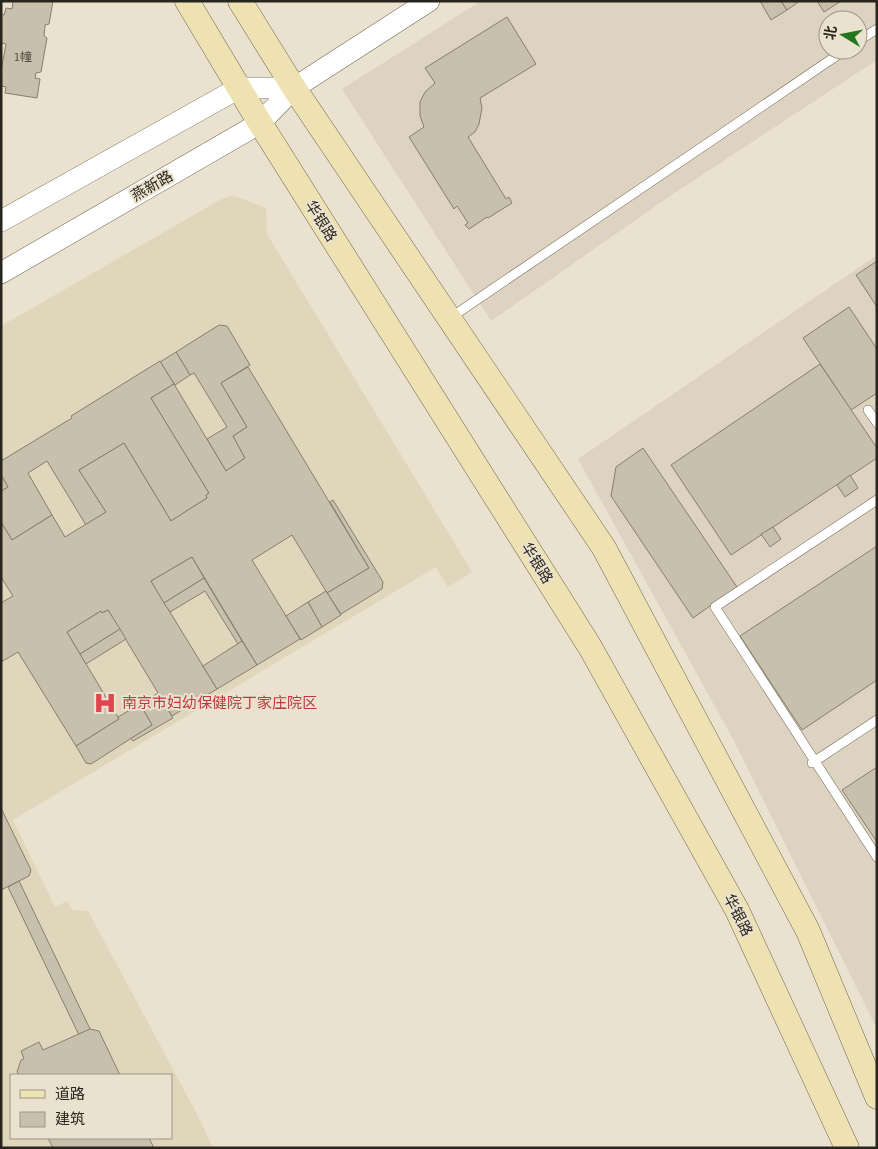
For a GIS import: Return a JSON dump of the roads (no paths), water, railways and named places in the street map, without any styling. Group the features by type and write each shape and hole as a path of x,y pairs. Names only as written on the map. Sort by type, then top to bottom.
{"main road":[{"name":"华银路","path":"187,1 260,123 590,646 737,910 847,1148"},
{"path":"240,1 294,88 604,548 808,932 877,1097"}],"street":[{"name":"燕新路","path":"1,273 260,123 294,88 429,1"},
{"path":"1,221 239,88 294,88"}],"lane":[{"path":"450,318 830,60"},
{"path":"868,410 877,423"},
{"path":"877,500 715,607 877,857"},
{"path":"812,763 877,720"}],"place":[{"name":"南京市妇幼保健院丁家庄院区","path":"105,703"}]}
